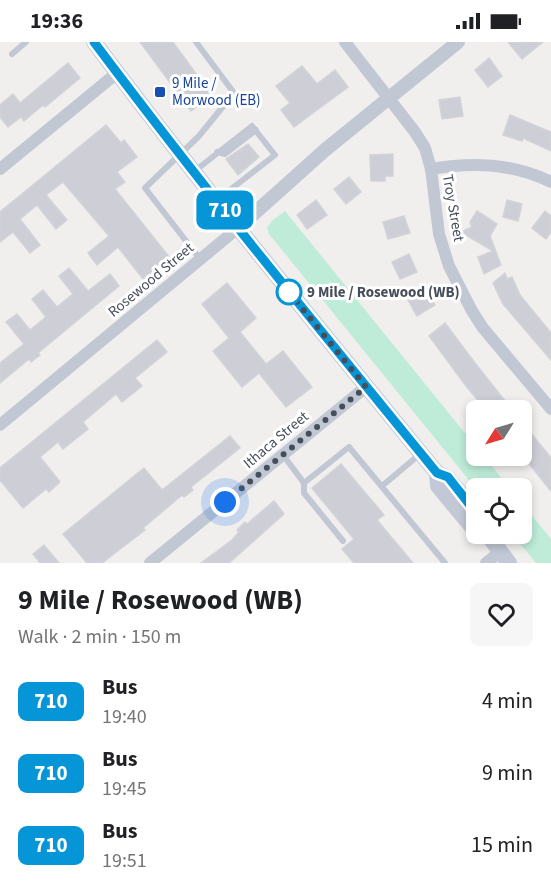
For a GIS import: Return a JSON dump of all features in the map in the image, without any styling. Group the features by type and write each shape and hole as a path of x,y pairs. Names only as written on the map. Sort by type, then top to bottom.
{"main road":[{"path":"94,42 238,228 366,387 437,473 448,477 466,500"},
{"path":"437,473 438,486 466,516"},
{"path":"491,544 504,558"}],"street":[{"name":"Troy Street","path":"345,42 425,148 431,169 440,234 449,266 461,292 483,328 551,409"},
{"name":"Rosewood Street","path":"0,425 238,228 325,150 458,42"},
{"path":"0,169 117,73"},
{"path":"431,169 469,164 494,165 530,173 551,182"},
{"name":"Ithaca Street","path":"150,563 366,387"},
{"path":"486,563 504,558"}],"lane":[{"path":"12,54 26,42"},
{"path":"196,42 234,93 199,136 145,188 200,260"},
{"path":"194,172 252,126 256,130 275,155 217,201"},
{"path":"304,483 349,447 445,563"},
{"path":"283,454 304,483 304,493 343,541"},
{"path":"382,486 421,454"}],"green space":[{"path":"285,211 466,434 466,466 492,466 501,478 467,478 269,234 267,228"},
{"path":"532,515 551,539 551,563 536,563 520,544 532,544"}],"building":[{"path":"140,42 173,42 210,93 208,94 210,97 191,111"},
{"path":"508,42 543,42 522,59"},
{"path":"489,58 502,76 488,87 475,70"},
{"path":"68,63 80,78 45,107 43,105 24,121 21,117 8,127 0,117 0,105 13,94 20,103"},
{"path":"302,66 317,84 335,70 348,87 294,127 281,110 290,103 276,86"},
{"path":"460,97 463,116 442,119 439,100"},
{"path":"510,115 551,132 551,151 523,138 522,141 503,135"},
{"path":"106,125 121,143 124,140 137,157 117,172 125,182 115,189 170,258 143,279 118,247 97,265 88,253 109,236 63,182 46,195 67,220 56,229 37,205 20,219 40,245 30,253 13,232 0,242 0,212"},
{"path":"248,144 259,157 238,175 226,159"},
{"path":"393,154 393,176 385,176 385,181 371,181 370,155"},
{"path":"349,177 361,192 346,204 334,189"},
{"path":"316,200 327,215 307,229 297,215"},
{"path":"507,200 522,204 518,221 503,217"},
{"path":"477,211 497,224 490,236 501,265 484,274 478,257 493,251 461,232 472,227 470,222"},
{"path":"545,211 551,216 551,232 546,239 532,228"},
{"path":"404,216 410,233 388,239 383,222"},
{"path":"409,254 417,272 400,279 392,262"},
{"path":"69,268 88,291 110,274 119,286 38,353 40,355 31,362 29,359 0,383 0,363 24,344 6,322 17,314 30,330 46,317 32,299 43,290 57,307 73,294 59,276"},
{"path":"505,273 507,279 512,277 520,295 551,333 551,360 503,304 493,283"},
{"path":"227,283 256,318 240,332 266,364 283,351 312,387 286,407 259,373 242,387 213,351 229,338 202,304"},
{"path":"425,289 435,305 417,316 408,300"},
{"path":"445,323 504,400 478,400 429,336"},
{"path":"157,340 167,352 135,378 142,386 122,402 116,394 83,422 88,429 63,449 58,442 40,457 60,482 49,492 46,489 23,508 0,480 0,468"},
{"path":"532,434 551,458 551,491 531,466"},
{"path":"230,436 240,448 191,487 193,490 184,497 182,495 143,528 145,530 102,563 87,563 63,534 144,468 162,490"},
{"path":"341,464 384,515 377,520 413,563 354,563 342,549 354,539 312,488"},
{"path":"274,501 284,514 229,563 201,563 232,540 239,532 237,530 245,522 247,524"},
{"path":"44,545 59,563 40,563 33,554"}],"bus line":[{"name":"710","path":"94,42 255,250 437,473 448,477 466,500"}],"place":[{"name":"9 Mile / Morwood (EB)","path":"160,92"},
{"name":"9 Mile / Rosewood (WB)","path":"289,292"}],"route":[{"path":"225,502 366,387 289,292"}]}
